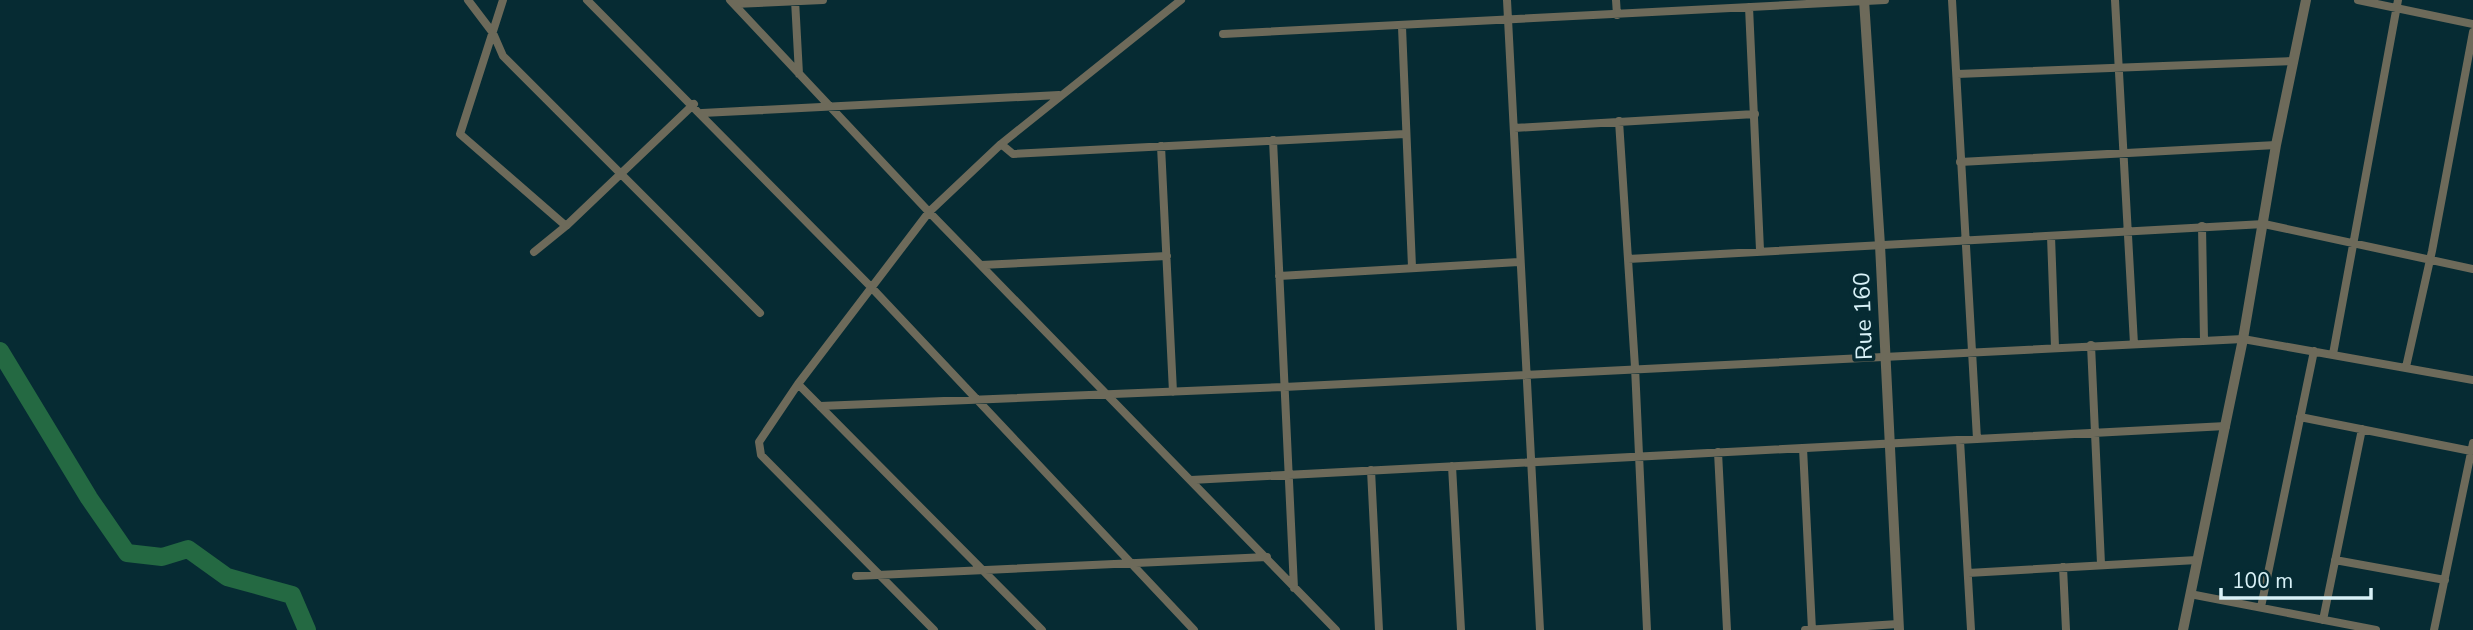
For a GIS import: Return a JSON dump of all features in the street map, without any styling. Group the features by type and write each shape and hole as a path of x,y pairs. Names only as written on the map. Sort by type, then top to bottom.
{"street":[{"path":"469,0 493,33 503,55 623,172 760,313"},
{"path":"503,0 460,134 566,226"},
{"path":"587,0 694,104 871,287 1194,630"},
{"path":"732,2 823,0"},
{"path":"933,630 758,449 759,442 798,384 929,212 1060,95 1181,0"},
{"path":"1507,0 1540,630"},
{"path":"1616,0 1616,15"},
{"path":"1223,34 1402,27 1885,0"},
{"path":"1952,0 1977,439"},
{"path":"2115,0 2134,344"},
{"path":"2183,630 2243,339 2276,145 2306,0"},
{"path":"2358,0 2397,4 2473,24"},
{"path":"795,1 799,74"},
{"name":"Rue 160","path":"1864,1 1880,245 1898,627"},
{"path":"732,2 929,212 1336,630"},
{"path":"2333,354 2397,4"},
{"path":"1749,7 1760,250"},
{"path":"1402,27 1412,267"},
{"path":"2406,367 2430,259 2473,32"},
{"path":"1957,74 2294,61"},
{"path":"702,113 1060,95"},
{"path":"2461,95 2473,97"},
{"path":"534,252 566,226 694,104"},
{"path":"1514,128 1755,114"},
{"path":"1619,121 1635,367 1647,630"},
{"path":"1002,144 1013,154 1405,134"},
{"path":"1273,140 1294,588"},
{"path":"1960,162 2276,145"},
{"path":"1161,146 1174,392"},
{"path":"1628,259 2264,224 2473,269"},
{"path":"2202,226 2204,340"},
{"path":"2051,236 2055,347"},
{"path":"981,265 1167,256"},
{"path":"1279,276 1519,262"},
{"path":"820,406 977,398 1109,396 1635,367 2243,339 2473,380"},
{"path":"2091,345 2101,564"},
{"path":"2261,607 2314,351"},
{"path":"798,384 1041,630"},
{"path":"2300,417 2472,447 2434,630"},
{"path":"1191,480 1530,460 2226,426"},
{"path":"2323,620 2362,429"},
{"path":"1960,440 1971,630"},
{"path":"1803,448 1812,629"},
{"path":"1718,452 1727,630"},
{"path":"1452,466 1461,630"},
{"path":"1371,471 1379,630"},
{"path":"856,576 1267,557"},
{"path":"1968,573 2197,560"},
{"path":"2336,560 2445,580"},
{"path":"2063,567 2066,630"},
{"path":"2190,594 2352,628 2376,630"},
{"path":"1805,630 1898,627"}],"waterway":[{"path":"0,351 89,498 127,553 162,557 188,549 227,577 292,595 307,630"}]}
